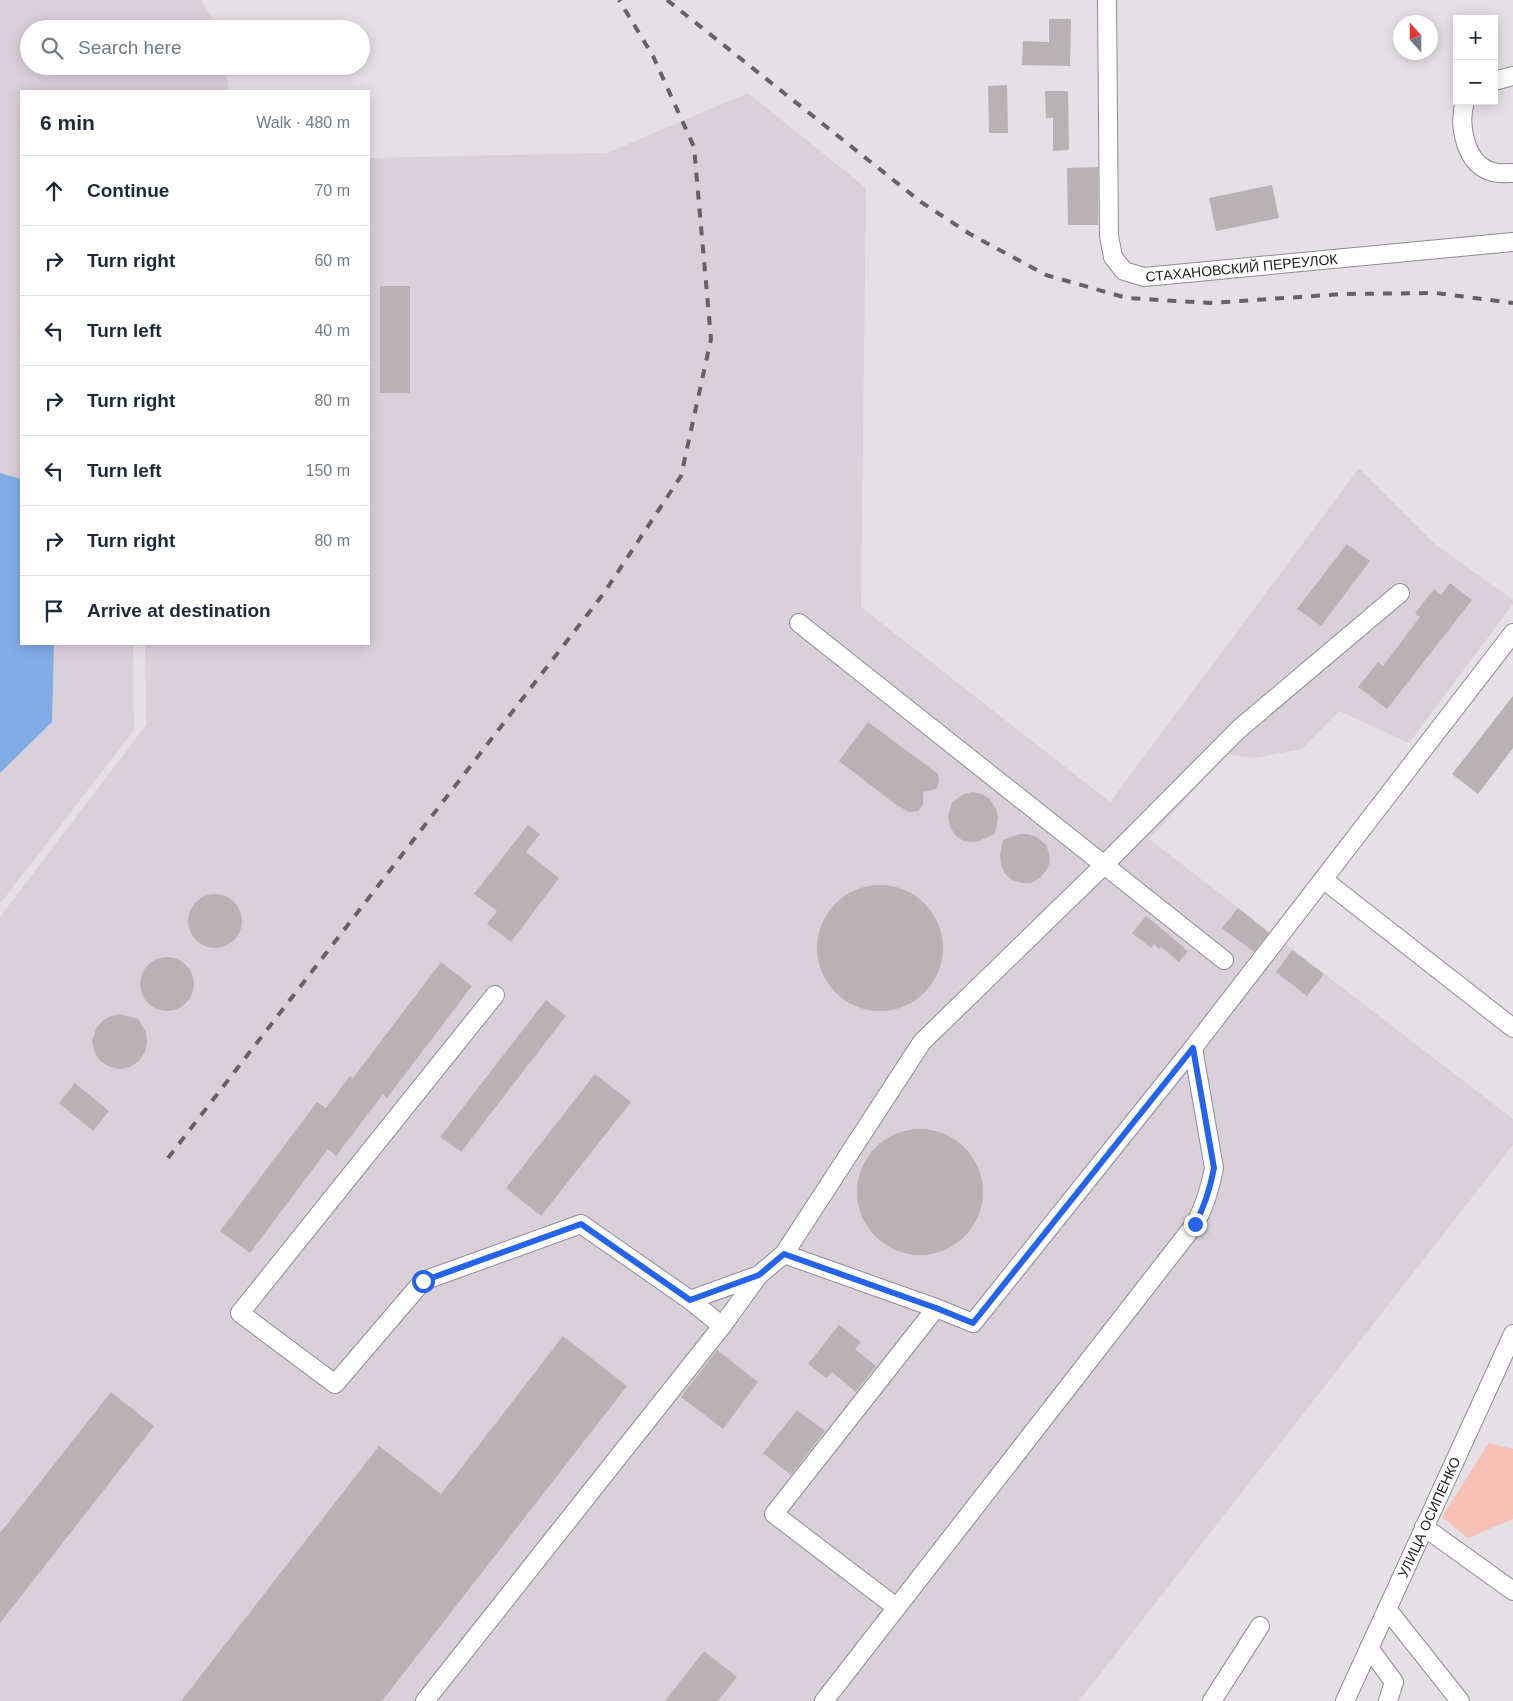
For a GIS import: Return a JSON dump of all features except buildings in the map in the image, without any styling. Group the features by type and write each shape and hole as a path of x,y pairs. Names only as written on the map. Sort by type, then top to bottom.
{"street":[{"name":"СТАХАНОВСКИЙ ПЕРЕУЛОК","path":"1107,0 1109,236 1113,257 1124,271 1144,277 1513,242"},
{"path":"1498,80 1513,76"},
{"path":"1464,105 1462,113 1464,139 1475,161 1492,172 1513,173"},
{"path":"425,1701 722,1326 759,1275 784,1254 922,1042 1103,866 1238,729 1400,594"},
{"path":"799,623 1103,866 1224,960"},
{"path":"784,1254 973,1323 1193,1048 1513,634"},
{"path":"1324,880 1513,1028"},
{"path":"495,995 240,1313 335,1384 423,1281 581,1224 690,1300 722,1326"},
{"path":"824,1701 1195,1224 1204,1208 1214,1168 1193,1048"},
{"path":"690,1300 759,1275"},
{"path":"896,1607 774,1514 936,1308"},
{"name":"УЛИЦА ОСИПЕНКО","path":"1345,1701 1513,1334"},
{"path":"1494,1376 1513,1367"},
{"path":"1424,1527 1513,1591"},
{"path":"1387,1609 1460,1701"},
{"path":"1212,1701 1260,1626"},
{"path":"1369,1648 1394,1682 1388,1701"}],"shaded area":[{"path":"0,0 201,0 213,20 20,20 20,75 226,75 229,90 20,90 20,645 133,645 134,730 0,904"},
{"path":"748,93 866,188 861,607 1110,802 1359,468 1436,545 1513,600 1513,604 1409,743 1339,711 1302,749 1254,758 1227,754 1149,839 1513,1119 1513,1145 1079,1701 0,1701 0,917 146,725 145,645 370,645 370,158 607,153"},
{"path":"1489,1443 1513,1449 1513,1519 1468,1538 1442,1517"}],"water":[{"path":"0,473 20,479 20,645 54,645 52,722 0,773"}],"railway":[{"path":"168,1158 604,593 681,476 711,339 694,147 653,56 619,0"},
{"path":"667,0 921,202 970,234 1046,275 1127,298 1210,303 1343,294 1436,293 1513,303"}],"route":[{"path":"423,1281 581,1224 690,1300 759,1275 784,1254 973,1323 1193,1048 1214,1168 1204,1208 1195,1224"}]}
